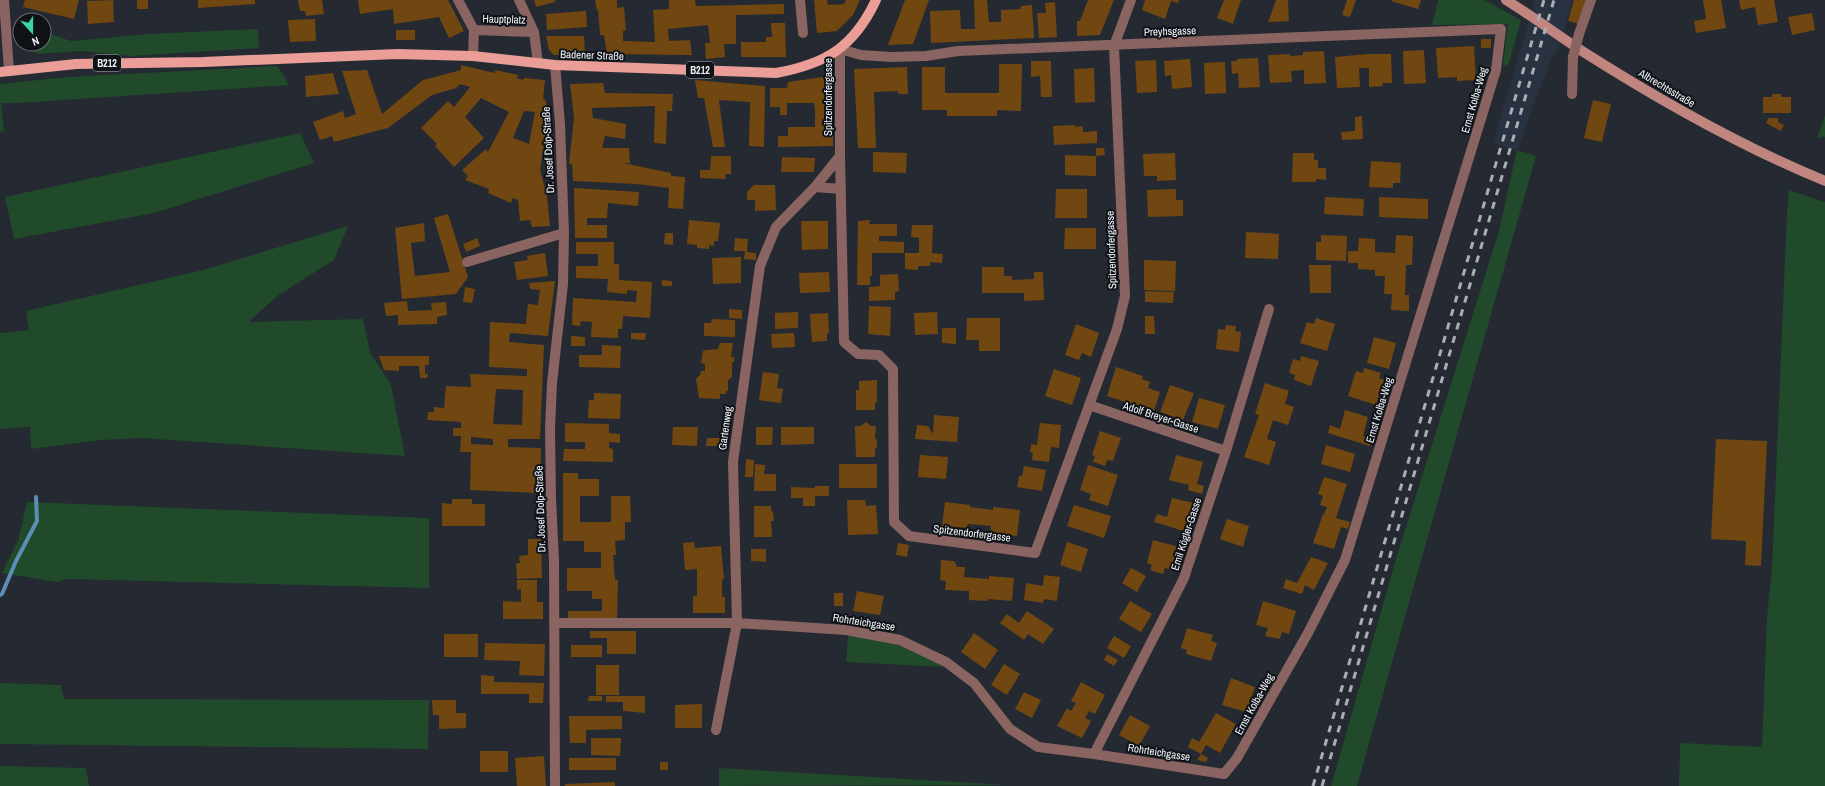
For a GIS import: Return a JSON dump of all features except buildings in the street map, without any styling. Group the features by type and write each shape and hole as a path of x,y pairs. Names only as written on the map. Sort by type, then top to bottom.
{"main road":[{"name":"Badener Straße","path":"4,72 76,64 203,62 397,54 473,56 555,65 776,73 798,69 817,63 840,49 864,23 876,0"}],"street":[{"path":"4,0 4,72"},
{"name":"Hauptplatz","path":"458,0 474,30 473,56"},
{"name":"Hauptplatz","path":"519,0 534,32 538,64"},
{"path":"800,0 803,33"},
{"path":"1114,46 1131,0"},
{"name":"Albrechtsstraße","path":"1506,0 1582,51 1705,124 1797,170 1825,181"},
{"path":"1572,94 1573,57 1579,34 1591,0"},
{"name":"Preyhsgasse","path":"840,49 861,55 919,56 958,51 1114,46 1501,29"},
{"name":"Ernst Kolba-Weg","path":"1224,774 1237,758 1308,633 1345,560 1496,70 1501,29"},
{"name":"Hauptplatz","path":"474,30 534,32"},
{"name":"Spitzendorfergasse","path":"840,49 840,156 844,342 858,354 878,355 893,369 894,522 909,536 1035,553 1117,329 1125,296 1114,46"},
{"name":"Dr. Josef Dolp-Straße","path":"555,65 560,124 564,233 563,284 552,383 550,429 554,623 555,786"},
{"name":"Gartenweg","path":"716,730 737,623 733,462 760,266 776,226 814,187 840,156"},
{"path":"814,187 841,189"},
{"path":"467,262 564,233"},
{"name":"Emil Kögler-Gasse","path":"1094,754 1184,578 1226,451 1269,310"},
{"name":"Adolf Breyer-Gasse","path":"1089,405 1226,451"},
{"name":"Rohrteichgasse","path":"554,623 737,623 846,630 900,640 946,662 974,683 1010,729 1038,747 1224,774"}],"shaded area":[{"path":"1535,0 1572,0 1559,48 1553,54 1517,150 1493,143"}],"green space":[{"path":"1438,0 1484,0 1521,20 1509,63 1505,66 1503,65 1508,24 1432,25"},
{"path":"258,29 259,48 131,56 82,51 38,54 35,52 52,52 52,35 71,41 149,34"},
{"path":"278,66 289,85 1,103 4,131 0,132 0,84 67,77"},
{"path":"1825,115 1825,137 1817,138"},
{"path":"300,133 314,163 154,213 14,239 5,197"},
{"path":"1517,150 1536,156 1357,786 1331,786 1396,559 1499,231"},
{"path":"1789,190 1825,202 1825,786 1679,786 1680,743 1762,747 1767,617 1772,568"},
{"path":"348,226 334,260 277,296 249,322 363,319 370,352 391,385 405,456 142,438 102,440 31,449 30,427 0,429 0,333 29,330 26,311 203,270"},
{"path":"27,502 429,518 429,588 68,579 56,582 2,573 18,541"},
{"path":"848,636 875,639 898,645 920,654 944,667 846,662"},
{"path":"0,683 61,685 64,699 429,700 428,749 0,744"},
{"path":"0,766 86,768 89,786 0,786"},
{"path":"719,768 1008,785 719,786"}],"waterway":[{"path":"0,595 2,594 16,561 37,521 36,497"}],"railway":[{"path":"1313,786 1544,0"},
{"path":"1322,786 1554,0"}]}
